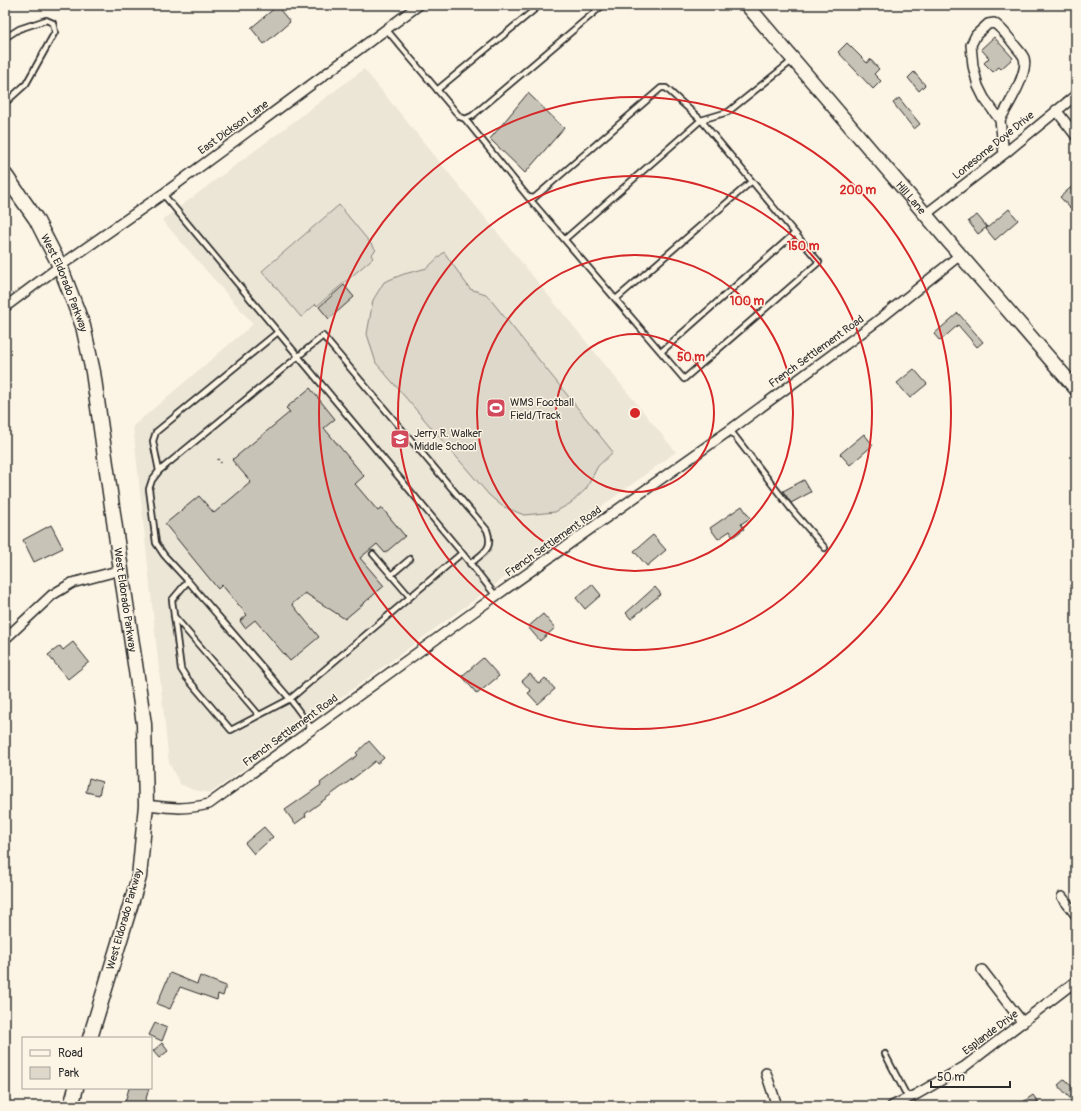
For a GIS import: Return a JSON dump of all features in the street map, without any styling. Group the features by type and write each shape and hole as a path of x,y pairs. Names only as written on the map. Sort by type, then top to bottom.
{"main road":[{"name":"West Eldorado Parkway","path":"5,175 36,219 60,266 82,324 94,372 120,570 144,724 146,804 139,877 90,1037"},
{"path":"71,1106 76,1089"}],"street":[{"name":"East Dickson Lane","path":"5,307 60,266 163,194 419,5"},
{"name":"Hill Lane","path":"748,5 1076,389"},
{"path":"1000,120 1013,98 1025,65 1024,57 1001,28 994,23 988,24 976,34 971,45 973,66 978,86 984,98 1000,120 1004,154"},
{"name":"Lonesome Dove Drive","path":"926,214 1004,154 1076,95"},
{"path":"1056,110 1076,136"},
{"name":"French Settlement Road","path":"146,804 175,809 192,808 209,804 496,596 730,430 876,322 960,255"},
{"path":"5,638 52,595 72,584 120,570"},
{"path":"1062,897 1076,915"},
{"path":"982,970 1023,1023"},
{"name":"Esplande Drive","path":"892,1106 964,1067 1076,981"},
{"path":"766,1073 777,1106"}],"lane":[{"path":"437,90 540,5"},
{"path":"465,119 472,116 603,5"},
{"path":"5,38 18,29 46,20 53,23 55,32 26,84 5,103"},
{"path":"386,29 460,117 465,119 528,197 684,380 819,262 702,120 666,88 661,88 534,198 528,197"},
{"path":"564,239 702,120 728,112 794,59"},
{"path":"616,299 752,181"},
{"path":"163,194 462,553 496,596"},
{"path":"661,352 795,233"},
{"path":"159,471 153,441 156,432 278,332"},
{"path":"312,730 290,699 164,555 156,542 149,489 152,480 159,471 323,336 487,530 491,539 489,548 470,564"},
{"path":"730,430 792,510 825,548"},
{"path":"188,581 172,600 181,669 231,730 290,699 462,553"},
{"path":"373,554 410,597"},
{"path":"391,575 410,559"},
{"path":"174,616 259,716"},
{"path":"885,1054 908,1098"}],"path":[{"path":"218,459 222,464"}],"shaded area":[{"name":"Jerry R. Walker Middle School","path":"364,69 676,452 211,793 193,790 180,784 169,763 133,426 253,324 162,220"}],"green space":[{"path":"339,205 376,250 371,255 373,258 317,306 316,304 301,317 262,271"},
{"name":"WMS Football Field/Track","path":"444,252 470,289 486,294 613,452 598,466 586,489 571,503 555,512 524,515 502,506 489,495 376,363 367,334 373,300 384,282 404,274 427,268"}],"building":[{"path":"277,6 290,22 264,44 251,28"},
{"path":"994,37 1013,58 1001,69 999,67 993,72 984,63 989,58 981,49"},
{"path":"847,43 867,63 870,59 879,69 874,74 881,81 873,89 838,52"},
{"path":"914,72 925,85 919,91 908,78"},
{"path":"528,93 564,128 525,173 490,139"},
{"path":"899,98 920,124 914,129 893,103"},
{"path":"1076,183 1076,203 1070,208 1060,197"},
{"path":"1009,209 1018,220 995,240 986,229"},
{"path":"977,215 987,227 978,234 968,221"},
{"path":"344,285 354,297 329,319 319,307"},
{"path":"958,313 983,342 977,347 958,325 940,341 934,334"},
{"path":"914,369 927,384 910,398 897,383"},
{"path":"310,388 335,419 324,428 364,476 355,484 378,511 382,508 405,536 385,553 377,544 360,558 384,586 345,619 305,593 292,604 319,637 290,661 255,620 245,628 240,621 247,615 222,585 218,589 165,524 199,496 214,513 251,482 232,460 290,412 286,408"},
{"path":"864,434 873,445 850,465 840,454"},
{"path":"804,480 811,492 791,503 783,491"},
{"path":"742,506 750,518 741,524 744,529 733,537 730,531 718,539 710,528"},
{"path":"51,525 63,548 34,562 23,540"},
{"path":"653,535 666,550 647,566 634,551"},
{"path":"592,584 601,595 585,609 576,598"},
{"path":"655,587 661,594 631,619 626,613"},
{"path":"543,614 555,628 540,641 528,627"},
{"path":"73,642 89,662 68,679 48,655 60,646 63,650"},
{"path":"483,658 499,676 477,694 462,676"},
{"path":"530,674 539,684 545,678 555,689 538,704 528,693 531,691 522,681"},
{"path":"369,741 384,758 377,764 375,761 305,814 306,816 295,824 285,810 321,785 320,783 358,755 356,753"},
{"path":"89,778 102,782 99,795 86,792"},
{"path":"264,827 273,837 254,854 245,843"},
{"path":"170,973 197,984 200,976 226,986 223,996 218,994 217,1000 180,987 170,1009 157,1004"},
{"path":"155,1023 167,1028 162,1041 149,1035"},
{"path":"162,1043 168,1051 159,1058 153,1051"},
{"path":"1065,1079 1076,1091 1076,1105 1058,1085"},
{"path":"129,1089 149,1089 144,1106 124,1106"},
{"path":"1033,1095 1041,1106 1017,1106"}],"place":[{"name":"WMS Football Field/Track","path":"496,408"},
{"name":"Jerry R. Walker Middle School","path":"400,439"}]}
